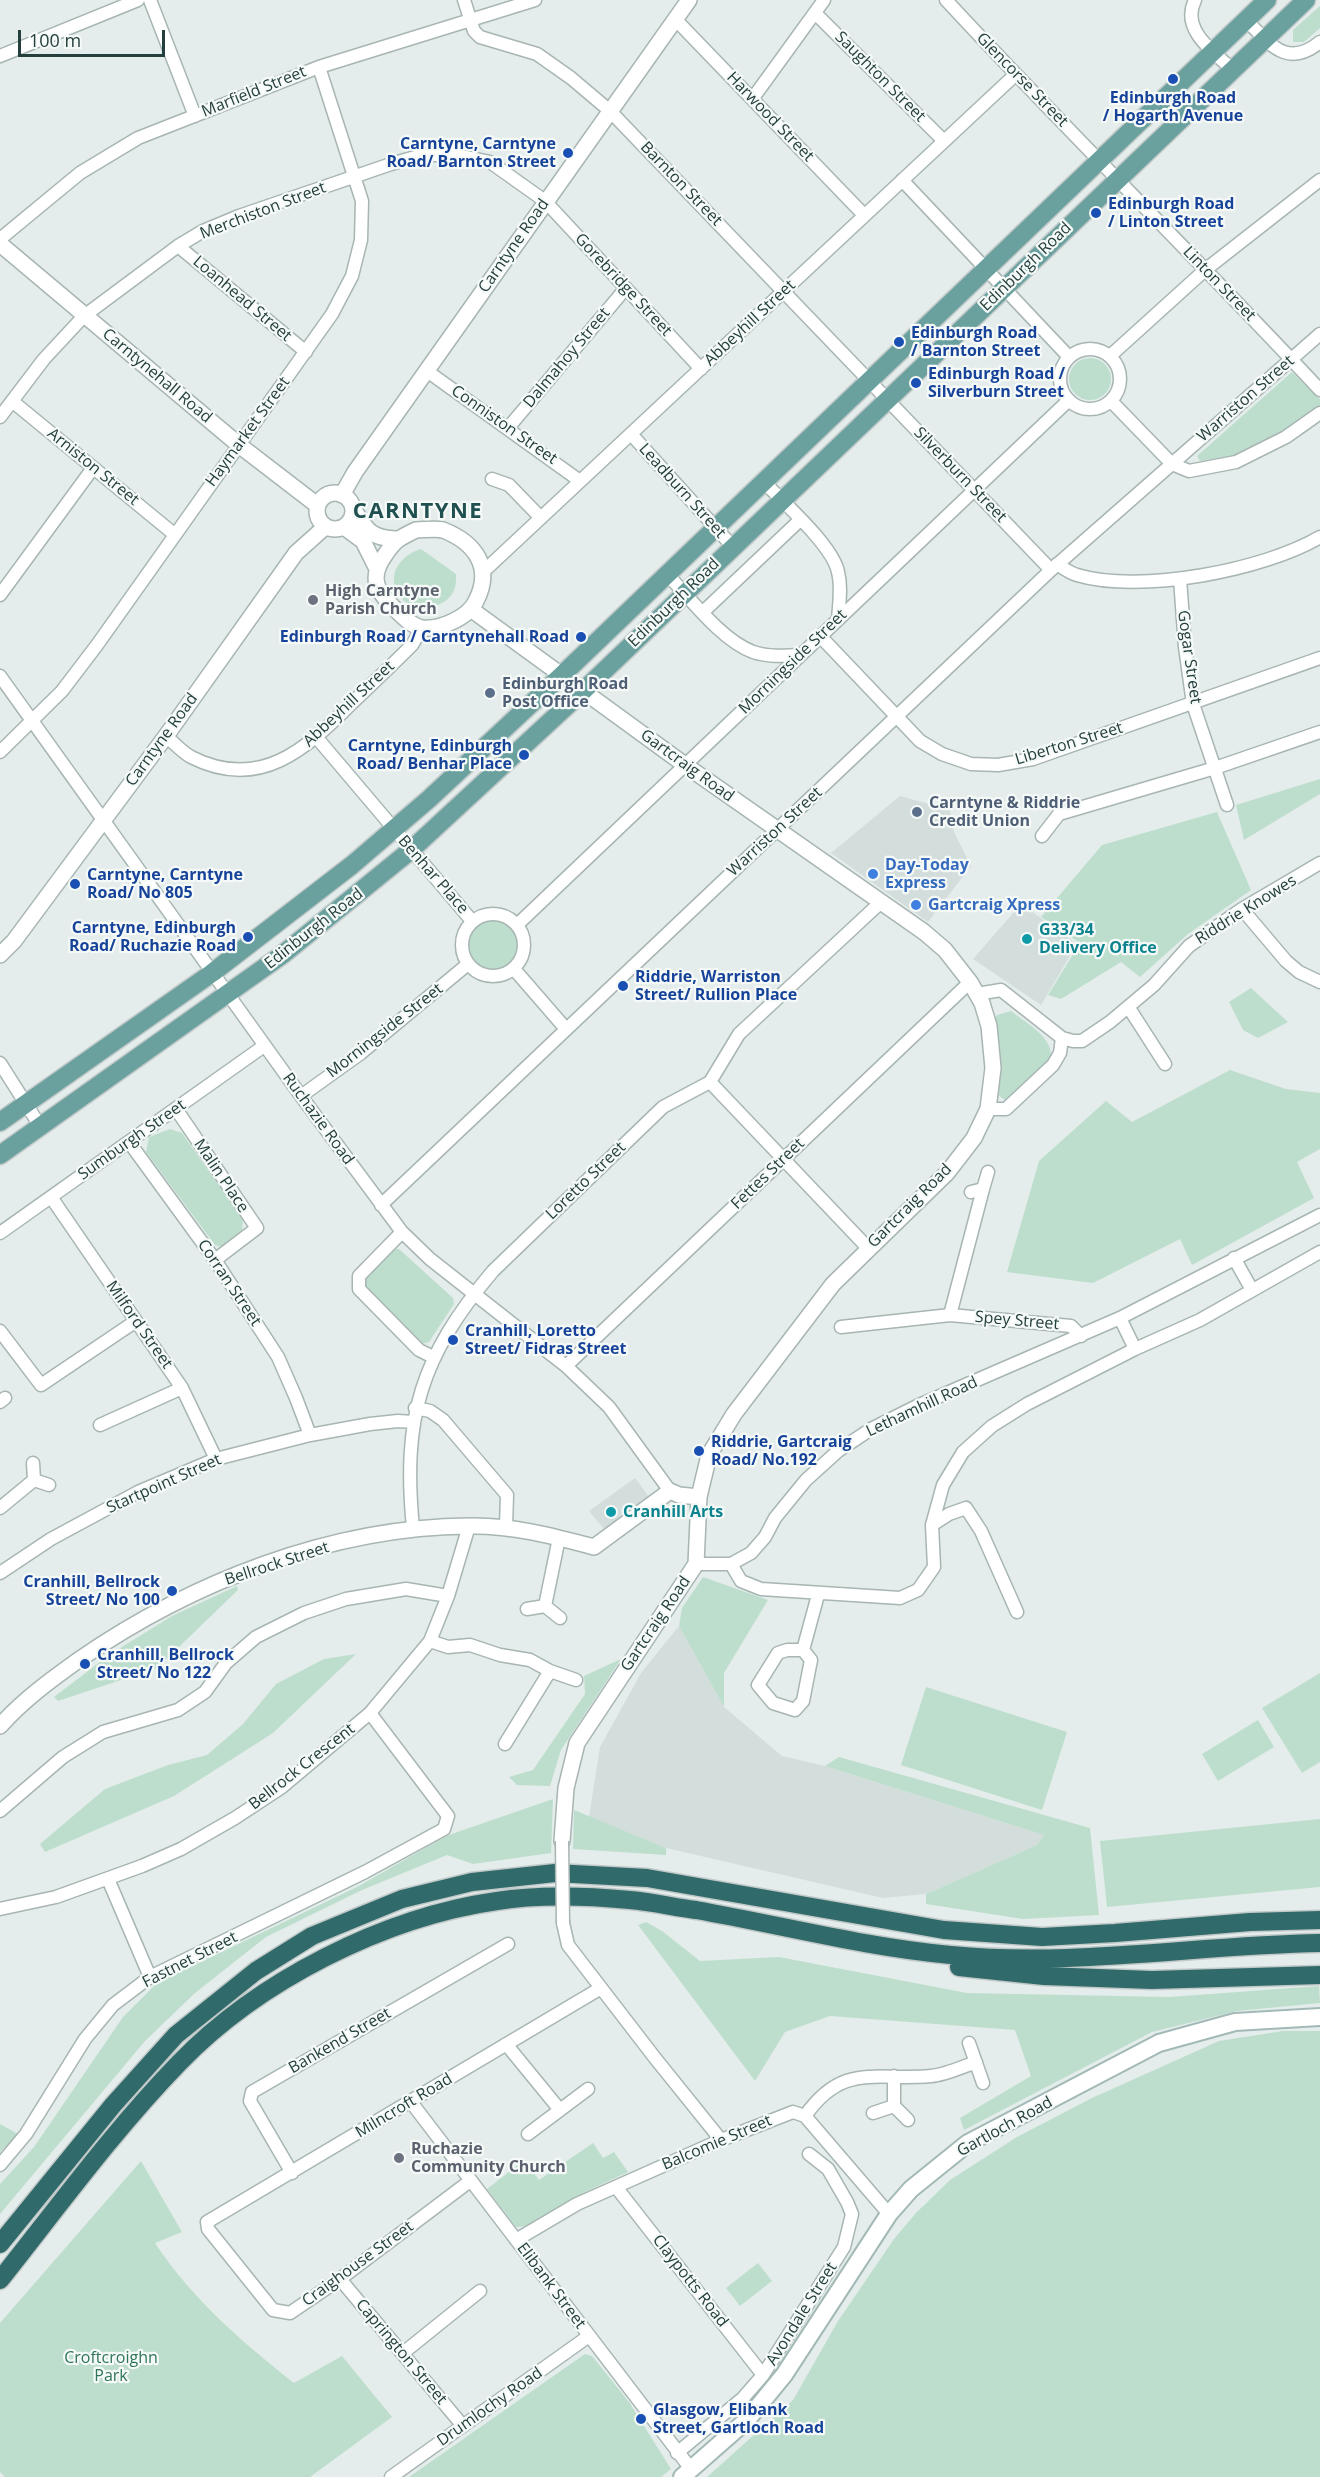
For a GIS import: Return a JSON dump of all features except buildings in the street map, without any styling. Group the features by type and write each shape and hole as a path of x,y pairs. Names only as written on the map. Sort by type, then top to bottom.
{"highway":[{"path":"0,2244 113,2105 176,2035 256,1971 312,1936 414,1896 472,1882 555,1873 647,1878 944,1930 1042,1937 1250,1922 1320,1920"},
{"path":"0,2280 109,2141 181,2061 242,2008 295,1975 364,1939 432,1914 497,1901 557,1896 634,1900 757,1921 873,1945 948,1966 1044,1976 1152,1980 1320,1975"},
{"path":"1250,1922 1320,1911"},
{"path":"873,1945 951,1955 1033,1960 1320,1943"}],"main road":[{"name":"Edinburgh Road","path":"0,1122 212,973 352,865 393,830 562,675 1267,0"},
{"name":"Edinburgh Road","path":"0,1155 228,995 326,921 411,850 583,691 1306,0"},
{"name":"Gartloch Road","path":"686,2473 747,2420 784,2375 889,2214 911,2189 968,2143 1159,2043 1235,2022 1320,2017"}],"street":[{"path":"0,56 138,0"},
{"path":"150,0 195,116"},
{"path":"464,0 471,22"},
{"name":"Marfield Street","path":"0,239 80,173 138,138 318,67 471,22 536,0"},
{"name":"Carntyne Road","path":"342,495 355,471 690,0"},
{"path":"753,98 824,0"},
{"name":"Glencorse Street","path":"946,0 1015,75 1119,178"},
{"path":"1195,0 1191,18 1194,30 1233,70"},
{"name":"Saughton Street","path":"815,13 944,141"},
{"name":"Harwood Street","path":"676,20 864,215"},
{"path":"1246,20 1279,50 1295,55 1309,50 1320,42"},
{"name":"Barnton Street","path":"471,22 480,37 537,54 571,78 610,111 784,290 868,381"},
{"name":"Haymarket Street","path":"0,752 62,691 97,645 306,352 332,314 352,276 361,240 362,201 318,67"},
{"name":"Abbeyhill Street","path":"484,571 1015,75"},
{"name":"Merchiston Street","path":"0,417 44,358 84,316 178,246 203,231 239,216 422,155 457,155 490,162 545,201"},
{"name":"Linton Street","path":"1119,178 1320,390"},
{"path":"902,180 1069,357"},
{"path":"1110,356 1206,270 1320,180"},
{"name":"Gorebridge Street","path":"545,201 701,369"},
{"name":"Carntynehall Road","path":"0,244 239,445 317,505"},
{"name":"Loanhead Street","path":"178,246 306,352"},
{"name":"Dalmahoy Street","path":"508,428 626,288"},
{"name":"Warriston Street","path":"381,1205 1054,567 1320,334"},
{"path":"1084,349 1102,351 1110,356 1116,363 1120,383 1111,401 1103,406 1085,409 1069,400 1060,384 1060,374 1069,357 1084,349"},
{"name":"Conniston Street","path":"427,370 580,481"},
{"name":"Silverburn Street","path":"868,381 1054,567"},
{"name":"Morningside Street","path":"518,924 1069,400"},
{"name":"Arniston Street","path":"12,401 174,534"},
{"path":"1111,401 1172,464"},
{"name":"Warriston Street","path":"1172,464 1189,471 1236,462 1286,437 1320,413"},
{"name":"Leadburn Street","path":"631,434 733,548"},
{"path":"0,595 93,468"},
{"path":"492,480 509,485 541,518"},
{"path":"763,482 828,550 838,571 838,620"},
{"path":"344,527 363,541 376,567 375,580 381,595 406,620 422,628 453,623 472,610 482,591 484,571 474,549 441,530 416,530 396,539 380,539 373,535 349,500 342,495 326,496 317,505 319,520 326,527 333,529 344,527 353,517 354,510"},
{"name":"Edinburgh Road","path":"703,612 800,520"},
{"name":"Carntyne Road","path":"0,955 14,941 166,736 296,553 326,527"},
{"path":"1054,567 1076,575 1118,582 1180,579 1220,573 1265,561 1320,537"},
{"path":"376,567 396,539"},
{"path":"666,573 703,612 740,645 754,652 776,656 800,655"},
{"name":"Gogar Street","path":"1180,579 1185,647 1193,704 1227,805"},
{"path":"472,610 562,675"},
{"name":"Abbeyhill Street","path":"166,736 189,756 216,766 244,769 271,765 295,754 317,738 412,645 422,628"},
{"name":"Liberton Street","path":"820,636 920,741 942,754 971,764 998,765 1033,759 1320,658"},
{"name":"Gartcraig Road","path":"562,675 945,950 976,993 989,1026 993,1068 989,1105 974,1138 947,1173 833,1284 734,1414 709,1455 699,1497 696,1564 577,1743 566,1788 562,1841 563,1923 568,1945 721,2140"},
{"name":"Ruchazie Road","path":"0,676 264,1046 402,1232 430,1259 566,1366 609,1407 670,1491"},
{"path":"1042,836 1059,814 1215,768 1320,732"},
{"name":"Benhar Place","path":"317,738 472,921"},
{"name":"Riddrie Knowes","path":"1062,1038 1082,1041 1129,1008 1154,985 1189,946 1242,909 1320,863"},
{"path":"868,1248 710,1082 739,1034 880,903"},
{"path":"1242,909 1286,961 1299,972 1320,982"},
{"path":"491,913 501,914 518,924 525,942 524,952 514,969 505,974 485,975 468,964 462,946 463,937 472,921 491,913"},
{"name":"Morningside Street","path":"301,1096 361,1053 468,964"},
{"path":"514,969 566,1029"},
{"path":"976,993 1001,990 1062,1038 1060,1053 1053,1065 1011,1105 989,1105"},
{"name":"Fettes Street","path":"566,1366 783,1159 976,993"},
{"path":"1129,1008 1165,1064"},
{"name":"Sumburgh Street","path":"0,1233 264,1046"},
{"path":"0,1063 40,1126"},
{"name":"Loretto Street","path":"413,1528 409,1492 415,1408 433,1357 474,1294 493,1271 663,1107 710,1082"},
{"name":"Malin Place","path":"176,1109 257,1228 215,1260"},
{"name":"Corran Street","path":"129,1142 215,1260 278,1357 310,1435"},
{"name":"Spey Street","path":"950,1315 977,1190 988,1172"},
{"name":"Milford Street","path":"51,1197 182,1388 216,1459"},
{"name":"Lethamhill Road","path":"731,1564 751,1553 765,1537 775,1518 806,1480 846,1445 871,1429 917,1406 1120,1318 1320,1215"},
{"path":"402,1232 359,1276 358,1289 419,1350 433,1357"},
{"path":"696,1564 731,1564 741,1581 761,1589 818,1595 900,1598 918,1590 934,1567 932,1525 943,1485 963,1452 992,1426 1027,1404 1135,1349 1200,1320 1320,1252"},
{"path":"1234,1258 1252,1290"},
{"name":"Spey Street","path":"841,1327 950,1315 1071,1326 1081,1336"},
{"path":"1120,1318 1135,1349"},
{"path":"0,1331 41,1386 136,1321"},
{"path":"100,1425 115,1424 182,1388"},
{"path":"415,1408 430,1411 443,1420 507,1495 506,1527"},
{"name":"Startpoint Street","path":"0,1573 51,1539 138,1492 216,1459 310,1435 370,1424 413,1422"},
{"path":"33,1463 34,1480"},
{"path":"34,1480 49,1485"},
{"path":"0,1508 34,1480"},
{"path":"670,1491 680,1495 699,1497"},
{"name":"Bellrock Street","path":"0,1726 58,1675 116,1635 178,1601 245,1572 305,1552 413,1528 506,1527 594,1547 670,1491"},
{"path":"932,1525 949,1514 966,1508 981,1531 1017,1612"},
{"name":"Bellrock Crescent","path":"0,1909 56,1897 108,1879 181,1849 235,1818 282,1787 370,1713 429,1641 448,1596 470,1526"},
{"path":"545,1606 559,1538"},
{"path":"0,1811 63,1757 103,1732 178,1710 205,1692 226,1664 256,1637 304,1613 346,1599 406,1589 448,1596"},
{"path":"803,1650 818,1595"},
{"path":"526,1609 545,1606 560,1618"},
{"path":"429,1641 448,1647 470,1645 500,1656 530,1660 550,1671 576,1680"},
{"path":"803,1650 811,1660 803,1701 795,1710 773,1703 758,1686 778,1653 803,1650"},
{"path":"505,1744 550,1671"},
{"name":"Fastnet Street","path":"0,2165 26,2134 85,2038 114,2005 150,1977 365,1872 444,1829 448,1816 370,1713"},
{"path":"108,1879 150,1977"},
{"name":"Bankend Street","path":"292,2173 250,2101 252,2092 508,1944"},
{"name":"Milncroft Road","path":"207,2222 601,1988"},
{"path":"969,2043 982,2083"},
{"path":"506,2044 560,2110"},
{"path":"889,2214 805,2116 816,2099 839,2083 863,2076 933,2076 976,2062"},
{"path":"894,2076 894,2106 908,2120"},
{"path":"528,2134 588,2089"},
{"name":"Elibank Street","path":"411,2102 677,2453 686,2473"},
{"path":"873,2113 894,2106"},
{"name":"Balcomie Street","path":"516,2240 577,2204 721,2140 793,2112 805,2116"},
{"name":"Avondale Street","path":"677,2453 743,2398 763,2375 844,2247 852,2214 828,2169 810,2154"},
{"path":"828,2169 841,2159"},
{"name":"Craighouse Street","path":"207,2222 208,2229 273,2310 290,2313 340,2279 470,2181"},
{"name":"Claypotts Road","path":"616,2187 763,2375"},
{"name":"Caprington Street","path":"340,2279 463,2426"},
{"path":"403,2353 480,2291"},
{"name":"Drumlochy Road","path":"391,2477 589,2336"}],"shaded area":[{"path":"900,796 950,810 954,832 971,866 928,922 831,853"},
{"path":"1021,904 1077,944 1041,1005 973,959"},
{"path":"635,1478 649,1497 605,1530 589,1511"},
{"path":"679,1626 724,1707 782,1756 825,1766 1044,1835 1037,1845 926,1894 883,1898 666,1848 589,1817 600,1747 641,1673"}],"green space":[{"path":"1320,6 1320,28 1304,42 1293,42 1293,30"},
{"path":"1090,358 1105,364 1111,379 1105,394 1090,400 1075,394 1069,379 1075,364"},
{"path":"1292,372 1320,399 1320,407 1281,432 1232,456 1200,461 1197,456"},
{"path":"421,549 456,574 456,583 454,591 445,601 431,607 415,609 400,596 394,581 401,561"},
{"path":"1320,779 1320,794 1244,840 1236,805"},
{"path":"1217,812 1251,890 1188,934 1140,977 1121,962 1061,999 1048,995 1080,943 1041,917 1102,845"},
{"path":"488,921 498,921 510,928 517,940 517,950 510,962 498,969 488,969 473,958 469,950 469,940 480,925"},
{"path":"1251,988 1288,1022 1258,1038 1243,1030 1229,1002"},
{"path":"1011,1011 1039,1032 1051,1053 1050,1061 1005,1100 998,1095 1000,1057 995,1019 997,1015"},
{"path":"1230,1070 1286,1089 1320,1093 1320,1149 1297,1162 1314,1198 1192,1265 1180,1239 1093,1283 1007,1272 1039,1161 1106,1101 1132,1122"},
{"path":"170,1129 182,1133 243,1220 242,1230 222,1247 215,1245 146,1152 149,1137"},
{"path":"392,1249 399,1249 453,1298 454,1304 429,1342 422,1344 365,1288 365,1277"},
{"path":"703,1577 768,1600 724,1673 724,1707 679,1626 682,1608"},
{"path":"237,1586 238,1590 157,1668 58,1701 54,1697 109,1655 172,1616"},
{"path":"356,1654 273,1733 174,1796 45,1852 40,1844 105,1789 168,1765 207,1755 243,1724 276,1684 324,1659"},
{"path":"621,1659 561,1750 550,1786 517,1785 509,1777 533,1770 585,1694 584,1676"},
{"path":"1320,1673 1320,1762 1302,1773 1262,1708"},
{"path":"926,1687 1067,1732 1042,1810 901,1765"},
{"path":"1258,1720 1274,1747 1218,1781 1202,1754"},
{"path":"839,1757 1090,1828 1099,1915 1023,1919 926,1904 926,1894 1037,1845 1044,1835 825,1766"},
{"path":"553,1799 551,1853 473,1864 447,1855 362,1890 266,1937 195,1993 145,2041 0,2214 0,2184 34,2147 123,2017 157,1983 359,1886 446,1836"},
{"path":"574,1810 666,1848 666,1855 573,1849"},
{"path":"1320,1819 1320,1887 1107,1907 1100,1841"},
{"path":"646,1922 662,1931 700,1961 779,1957 967,1993 1169,1997 1319,1986 1320,2003 1237,2011 1152,2032 964,2130 960,2118 1031,2076 1015,2030 830,2016 785,2032 755,2081 638,1925"},
{"path":"1283,2031 1320,2031 1320,2477 707,2477 793,2400 838,2321 894,2239 916,2213 950,2180 1017,2137 1092,2098 1219,2041"},
{"path":"0,2124 18,2134 0,2152"},
{"path":"593,2143 603,2158 614,2152 628,2172 583,2193 532,2226 516,2227 487,2189 524,2160 539,2180"},
{"name":"Croftcroighn Park","path":"141,2161 182,2232 155,2243 185,2283 219,2319 294,2383 342,2356 392,2417 310,2477 5,2477 0,2472 0,2323"},
{"path":"758,2263 772,2281 740,2306 726,2288"},
{"path":"585,2354 592,2356 629,2402 671,2469 661,2477 409,2477"}],"place":[{"name":"Edinburgh Road / Hogarth Avenue","path":"1173,79"},
{"name":"Carntyne, Carntyne Road/ Barnton Street","path":"568,153"},
{"name":"Edinburgh Road / Linton Street","path":"1096,213"},
{"name":"Edinburgh Road / Barnton Street","path":"899,342"},
{"name":"Edinburgh Road / Silverburn Street","path":"916,383"},
{"name":"High Carntyne Parish Church","path":"313,600"},
{"name":"Edinburgh Road / Carntynehall Road","path":"581,637"},
{"name":"Edinburgh Road Post Office","path":"490,693"},
{"name":"Carntyne, Edinburgh Road/ Benhar Place","path":"524,755"},
{"name":"Carntyne & Riddrie Credit Union","path":"917,812"},
{"name":"Day-Today Express","path":"873,874"},
{"name":"Carntyne, Carntyne Road/ No 805","path":"75,884"},
{"name":"Gartcraig Xpress","path":"916,905"},
{"name":"Carntyne, Edinburgh Road/ Ruchazie Road","path":"248,937"},
{"name":"G33/34 Delivery Office","path":"1027,939"},
{"name":"Riddrie, Warriston Street/ Rullion Place","path":"623,986"},
{"name":"Cranhill, Loretto Street/ Fidras Street","path":"453,1340"},
{"name":"Riddrie, Gartcraig Road/ No.192","path":"699,1451"},
{"name":"Cranhill Arts","path":"611,1512"},
{"name":"Cranhill, Bellrock Street/ No 100","path":"172,1591"},
{"name":"Cranhill, Bellrock Street/ No 122","path":"85,1664"},
{"name":"Ruchazie Community Church","path":"399,2158"},
{"name":"Glasgow, Elibank Street, Gartloch Road","path":"641,2419"}],"district":[{"name":"CARNTYNE","path":"418,512"}]}
